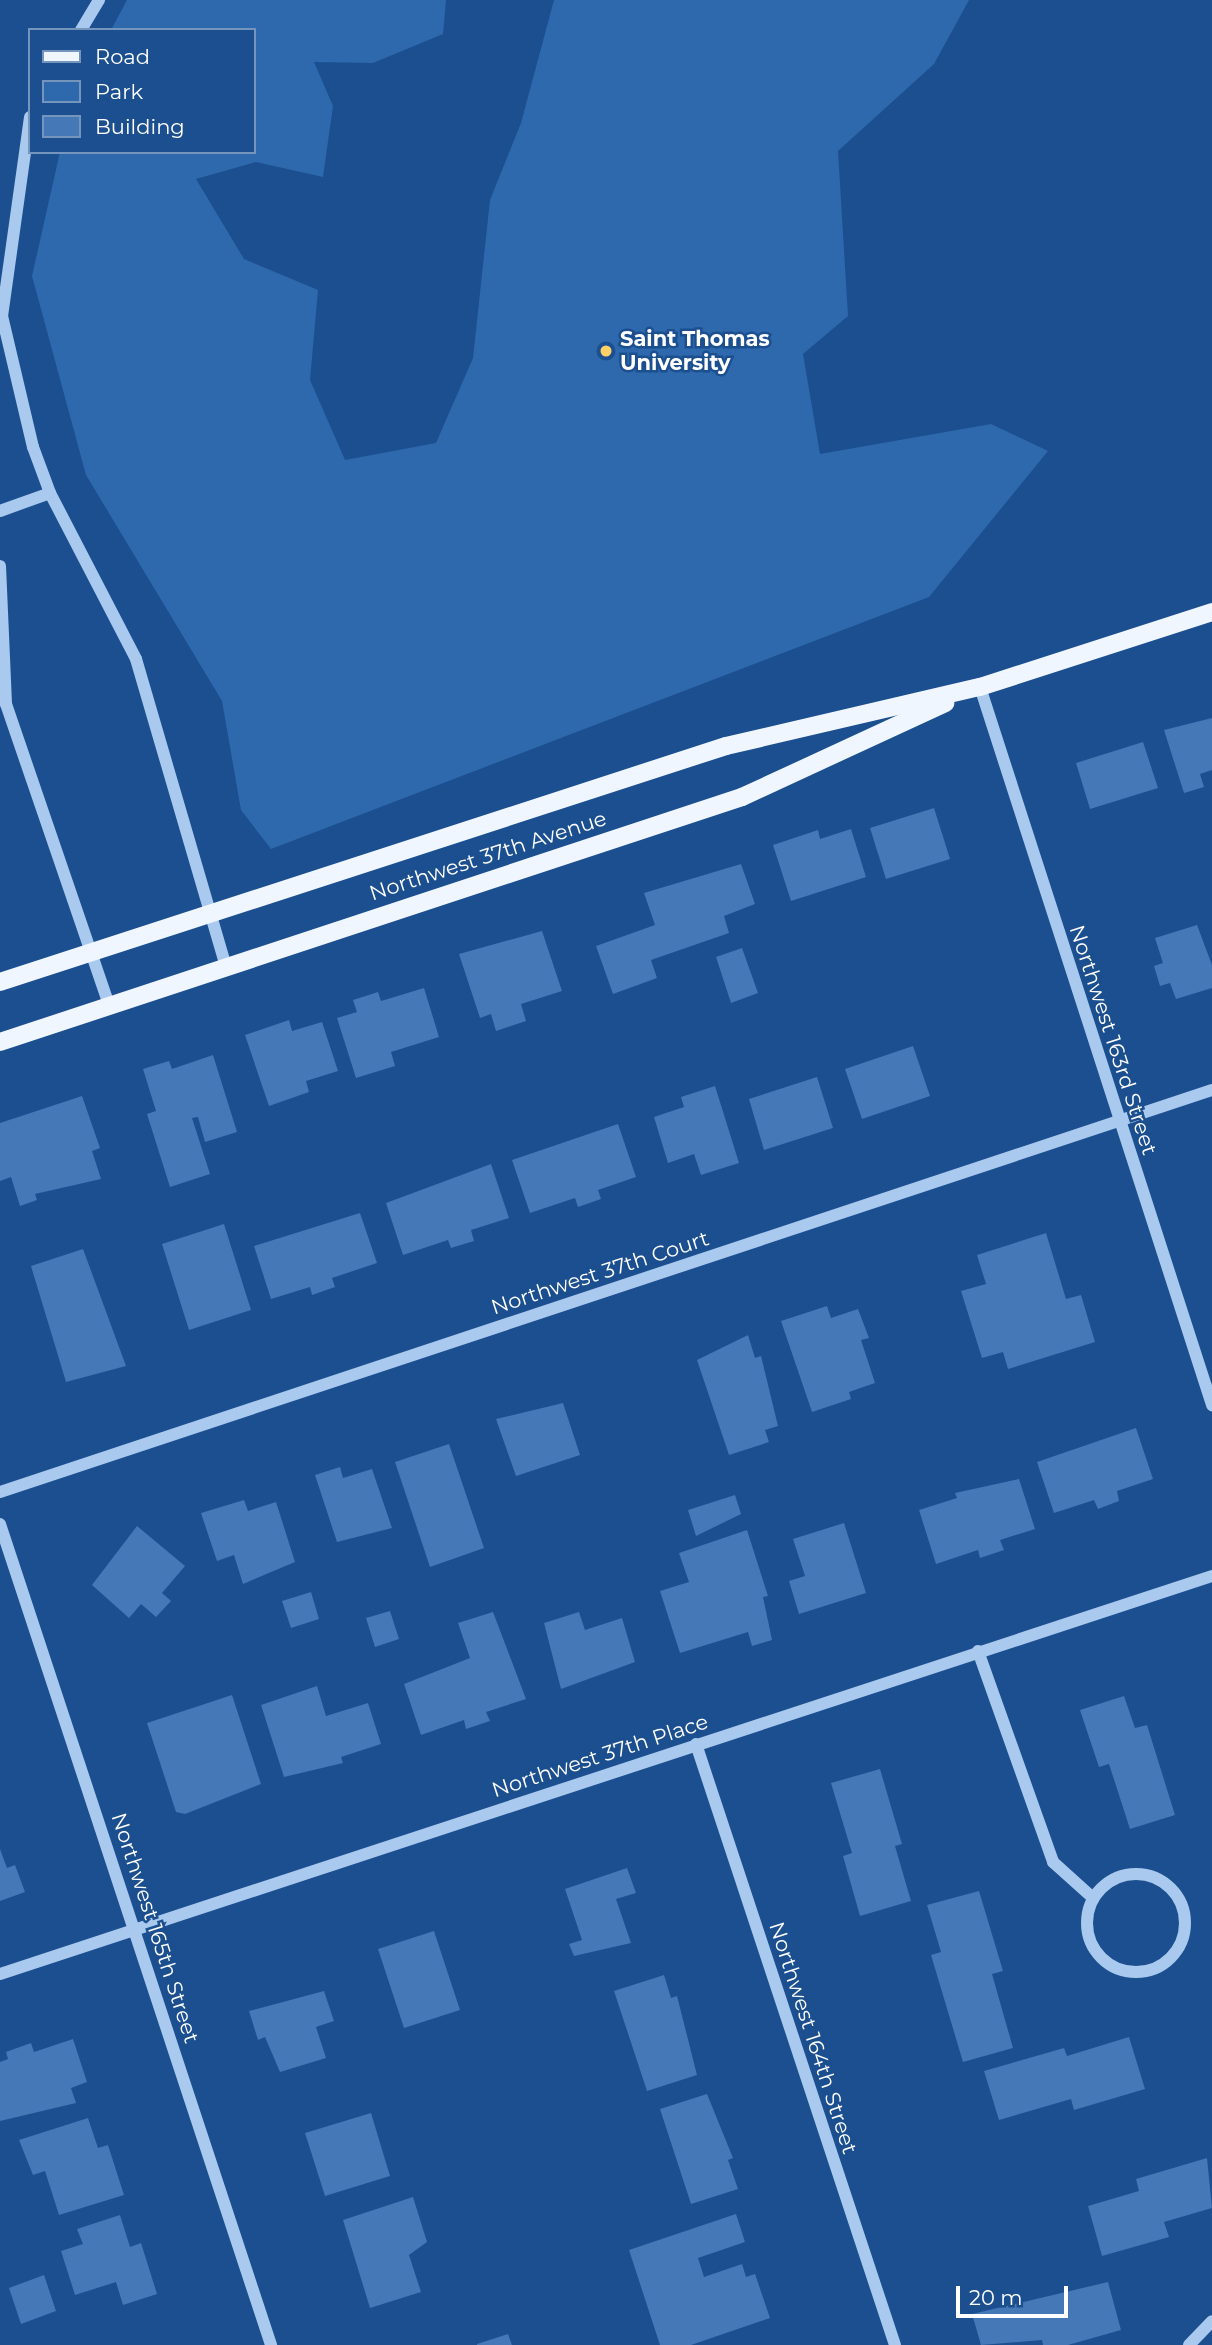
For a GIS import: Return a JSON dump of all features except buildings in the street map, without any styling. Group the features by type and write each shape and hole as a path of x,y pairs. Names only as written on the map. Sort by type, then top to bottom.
{"main road":[{"name":"Northwest 37th Avenue","path":"0,982 726,746 980,687 1212,612"},
{"name":"Northwest 37th Avenue","path":"0,1042 742,796 980,687"}],"street":[{"path":"82,28 99,0"},
{"path":"28,131 2,316 33,447 50,493 136,659 226,967"},
{"path":"0,511 50,493"},
{"path":"0,566 6,704 109,1005"},
{"name":"Northwest 163rd Street","path":"980,687 1117,1121 1212,1405"},
{"name":"Northwest 37th Court","path":"0,1492 1212,1090"},
{"name":"Northwest 165th Street","path":"0,1524 271,2345"},
{"name":"Northwest 37th Place","path":"0,1974 1212,1576"},
{"path":"978,1651 1053,1862 1093,1898"},
{"name":"Northwest 164th Street","path":"696,1744 895,2345"},
{"path":"1123,1875 1160,1880 1184,1910 1179,1948 1149,1971 1111,1966 1088,1935 1093,1898 1123,1875"},
{"path":"1189,2345 1212,2322"}],"green space":[{"path":"127,0 446,0 443,34 373,63 314,62 333,106 323,177 256,162 196,179 244,259 318,290 310,380 345,460 436,443 473,358 490,200 521,123 554,0 969,0 934,64 838,151 848,316 803,354 820,454 991,424 1048,451 929,597 271,849 241,810 222,701 86,475 32,276 60,154 256,154 256,28 112,28"}],"place":[{"name":"Saint Thomas University","path":"606,351"}]}
